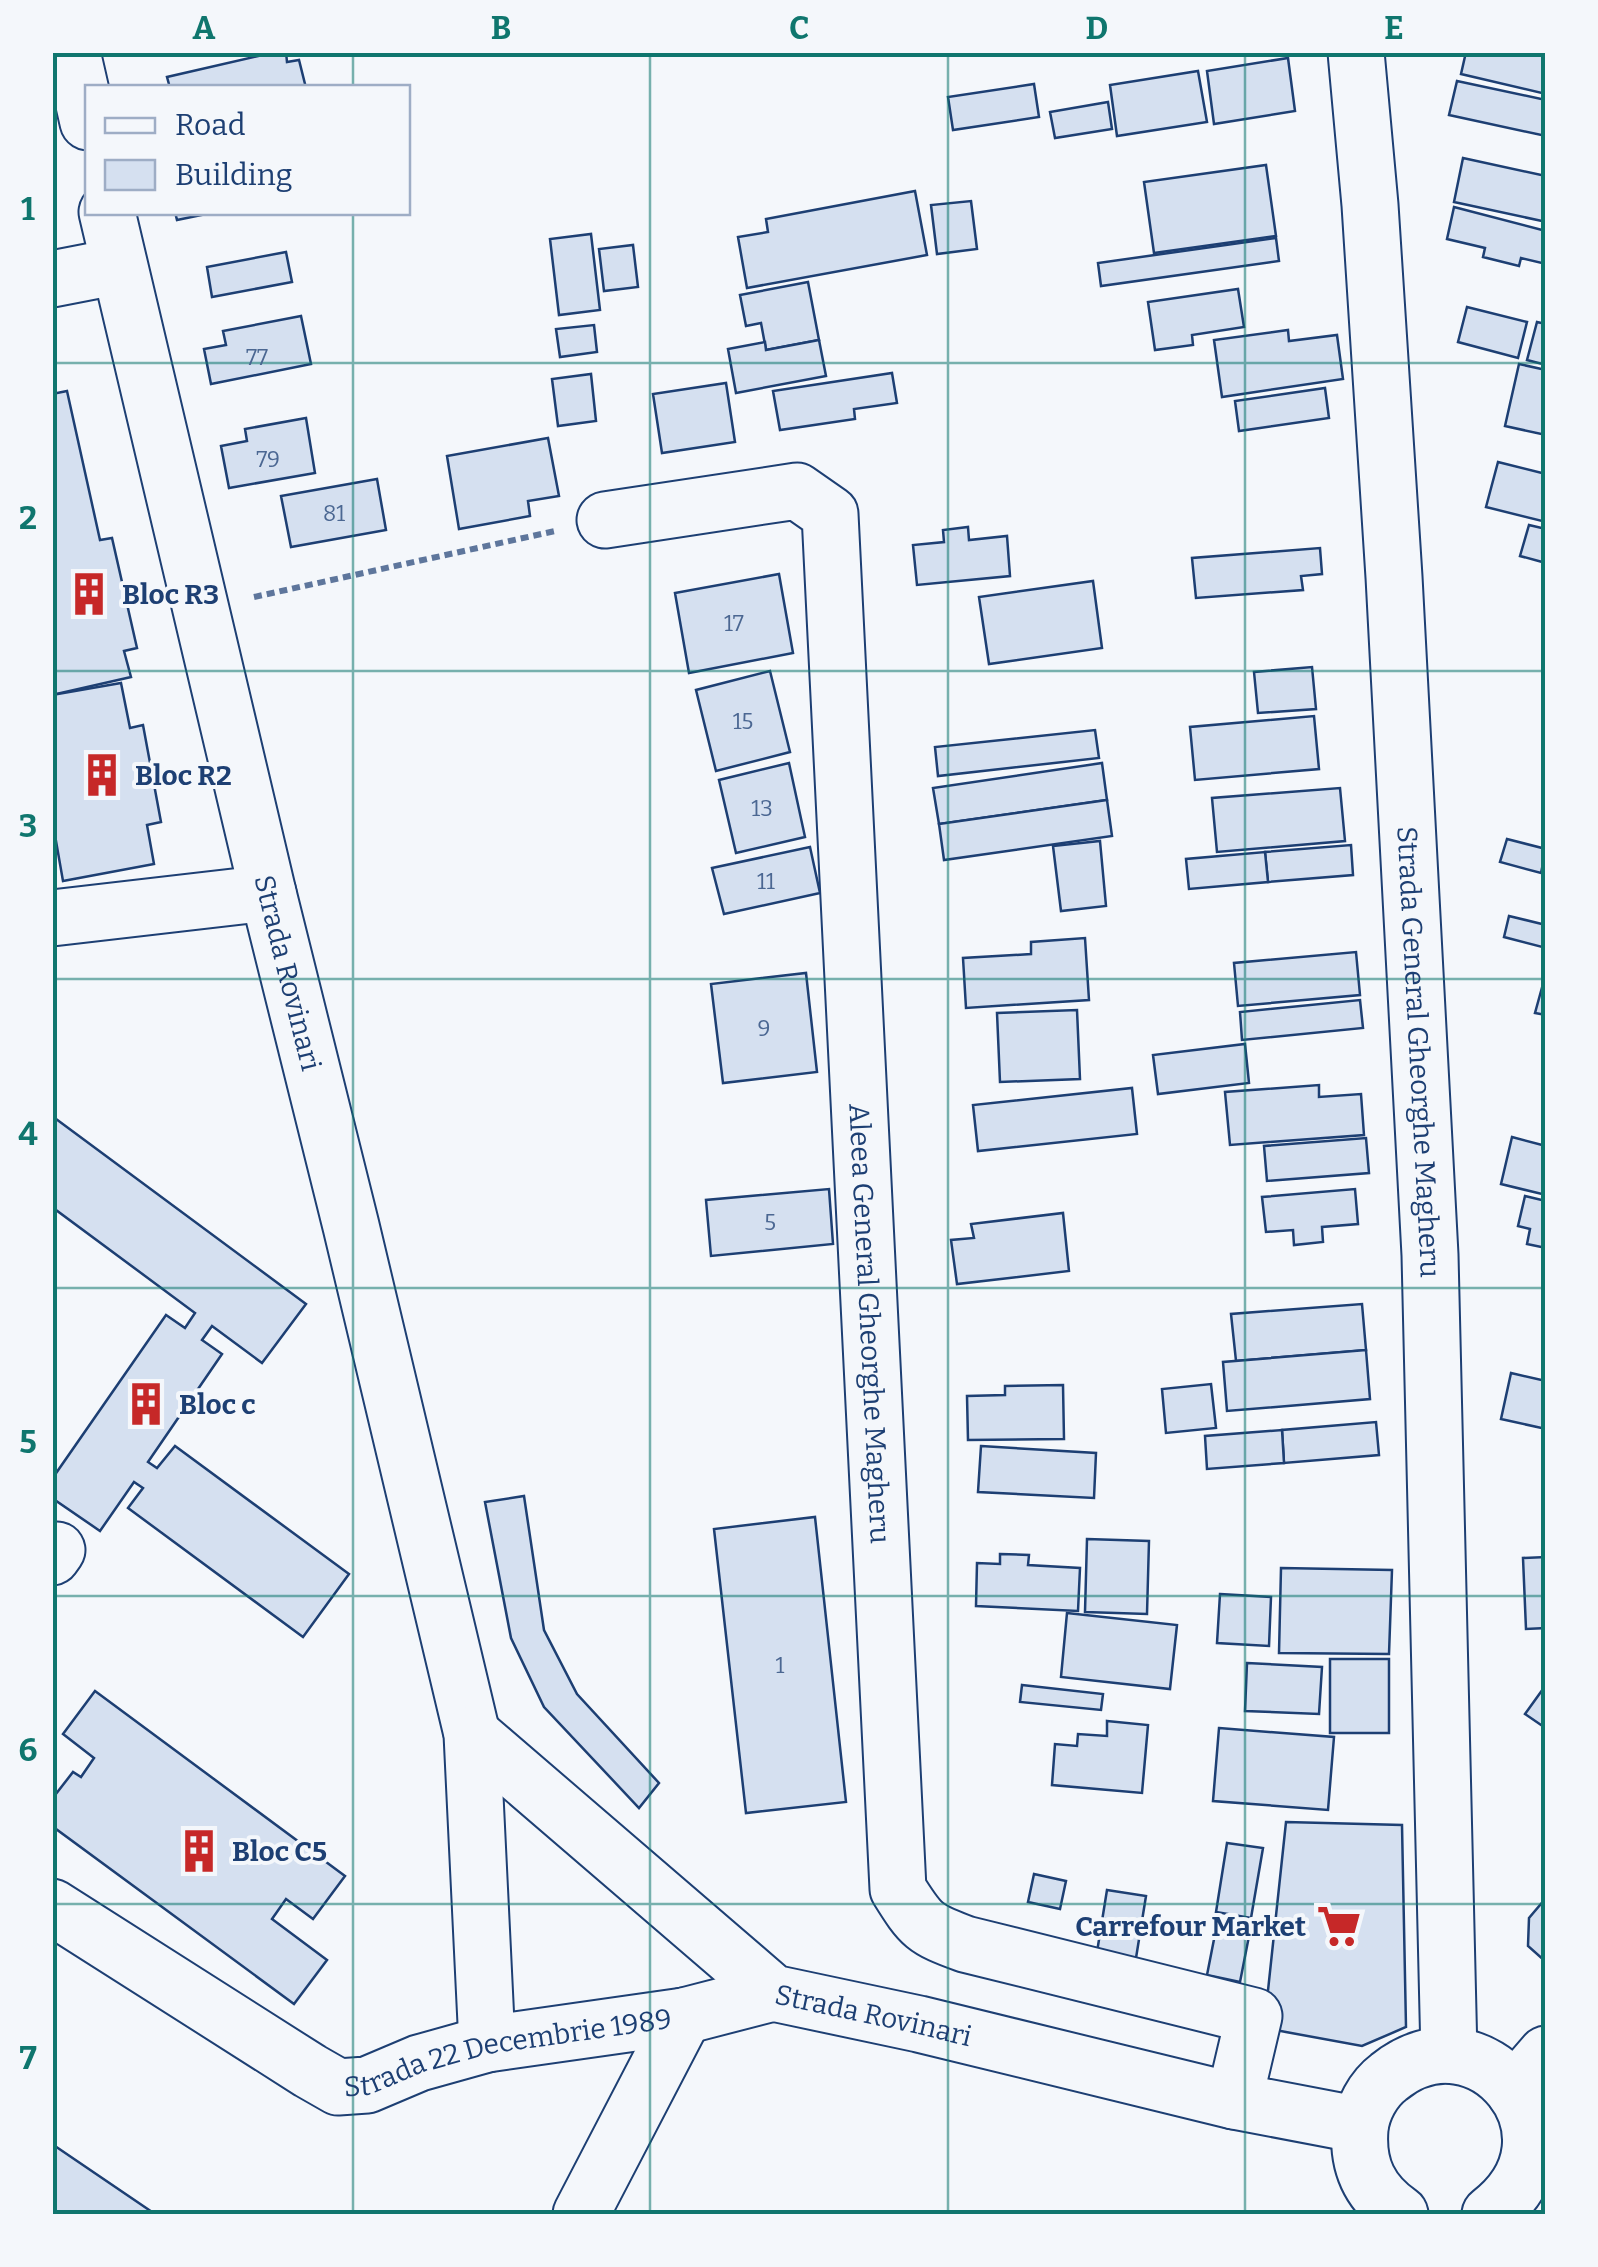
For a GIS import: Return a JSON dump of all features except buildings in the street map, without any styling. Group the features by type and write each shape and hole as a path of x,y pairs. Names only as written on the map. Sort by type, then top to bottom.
{"street":[{"path":"72,52 85,109"},
{"name":"Strada General Gheorghe Magheru","path":"1356,52 1394,577 1430,1255 1449,2055"},
{"name":"Strada Rovinari","path":"108,215 472,1734 487,2044"},
{"path":"52,279 119,266"},
{"name":"Aleea General Gheorghe Magheru","path":"605,520 797,491 830,514 898,1888 915,1916 931,1932 965,1944 1254,2016 1234,2101"},
{"path":"52,918 268,893"},
{"name":"Strada Rovinari","path":"472,1734 773,1993 919,2024 1234,2101 1360,2125"},
{"name":"Strada 22 Decembrie 1989","path":"52,1907 338,2087 366,2085 487,2044 684,2016 773,1993"},
{"path":"581,2214 684,2016"},
{"path":"1400,2214 1382,2202 1367,2179 1360,2152 1360,2125 1368,2101 1383,2082 1402,2066 1425,2058 1449,2055 1474,2060 1496,2072 1530,2072 1525,2110 1531,2133 1530,2155 1520,2192"}],"path":[{"path":"200,608 605,520"}],"place":[{"name":"Bloc R3","path":"89,594"},
{"name":"Bloc R2","path":"102,775"},
{"name":"Bloc c","path":"146,1404"},
{"name":"Bloc C5","path":"199,1851"},
{"name":"Carrefour Market","path":"1339,1926"}]}
